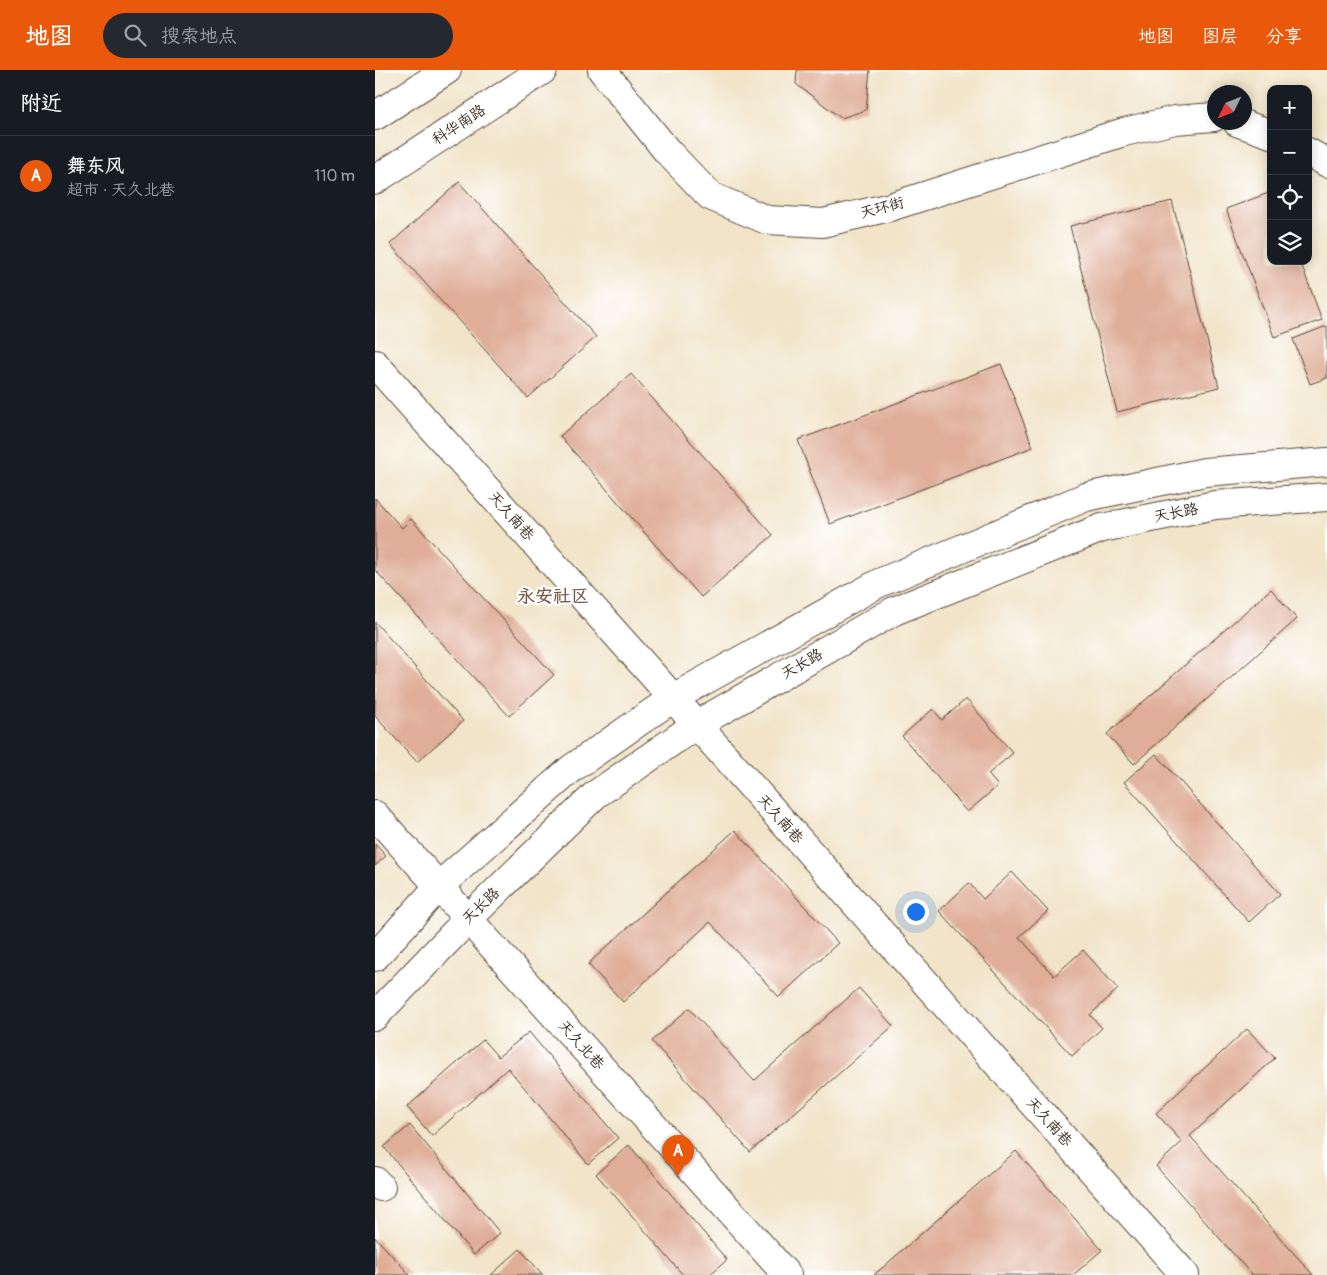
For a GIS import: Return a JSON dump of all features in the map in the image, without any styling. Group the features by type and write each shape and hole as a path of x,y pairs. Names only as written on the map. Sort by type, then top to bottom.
{"main road":[{"path":"375,116 447,70"},
{"name":"科华南路","path":"375,180 543,70"},
{"name":"天环街","path":"602,70 667,151 710,196 767,220 823,223 890,207 1124,132 1175,120 1207,118"},
{"path":"1252,127 1267,133"},
{"path":"1312,154 1327,163"},
{"name":"天久南巷","path":"375,364 1185,1275"},
{"path":"375,957 439,886 571,769 673,698 879,583 1086,497 1205,472 1327,462"},
{"name":"天长路","path":"375,1016 468,919 595,795 696,725 894,611 1102,528 1215,505 1327,497"},
{"name":"天久北巷","path":"375,815 468,919 774,1271"}],"building":[{"path":"797,70 870,70 866,110 841,118 796,84"},
{"path":"459,182 596,337 528,398 390,244"},
{"path":"1267,194 1267,265 1301,265 1322,320 1274,337 1226,209"},
{"path":"1172,201 1219,387 1117,412 1070,226"},
{"path":"1327,326 1327,378 1310,384 1293,339"},
{"path":"1001,364 1033,447 830,524 798,440"},
{"path":"631,374 773,535 701,597 560,436"},
{"path":"375,498 402,528 411,519 554,675 509,716 375,570"},
{"path":"1271,589 1297,619 1134,764 1107,734"},
{"path":"375,622 463,721 417,762 375,716"},
{"path":"966,699 1013,753 988,774 998,786 967,812 902,736 933,709 942,720"},
{"path":"1156,754 1280,894 1249,922 1124,782"},
{"path":"735,830 838,943 779,997 710,922 623,1002 588,964"},
{"path":"375,844 386,856 375,866"},
{"path":"1012,872 1048,911 1019,937 1054,976 1083,950 1118,989 1090,1015 1102,1028 1072,1056 939,911 969,883 983,899"},
{"path":"859,988 893,1026 750,1152 652,1041 689,1008 754,1081"},
{"path":"1247,1029 1275,1058 1190,1136 1313,1275 1252,1275 1156,1166 1182,1142 1156,1113"},
{"path":"529,1032 618,1138 588,1164 508,1068 432,1136 407,1107 483,1040 498,1057"},
{"path":"410,1125 500,1233 474,1255 384,1147"},
{"path":"629,1145 727,1260 709,1275 683,1275 596,1174"},
{"path":"1016,1151 1102,1250 1073,1275 874,1275"},
{"path":"375,1237 410,1275 375,1275"},
{"path":"520,1249 543,1275 491,1275"}],"place":[{"name":"舞东风","path":"678,1176"}],"district":[{"name":"永安社区","path":"553,596"}]}
